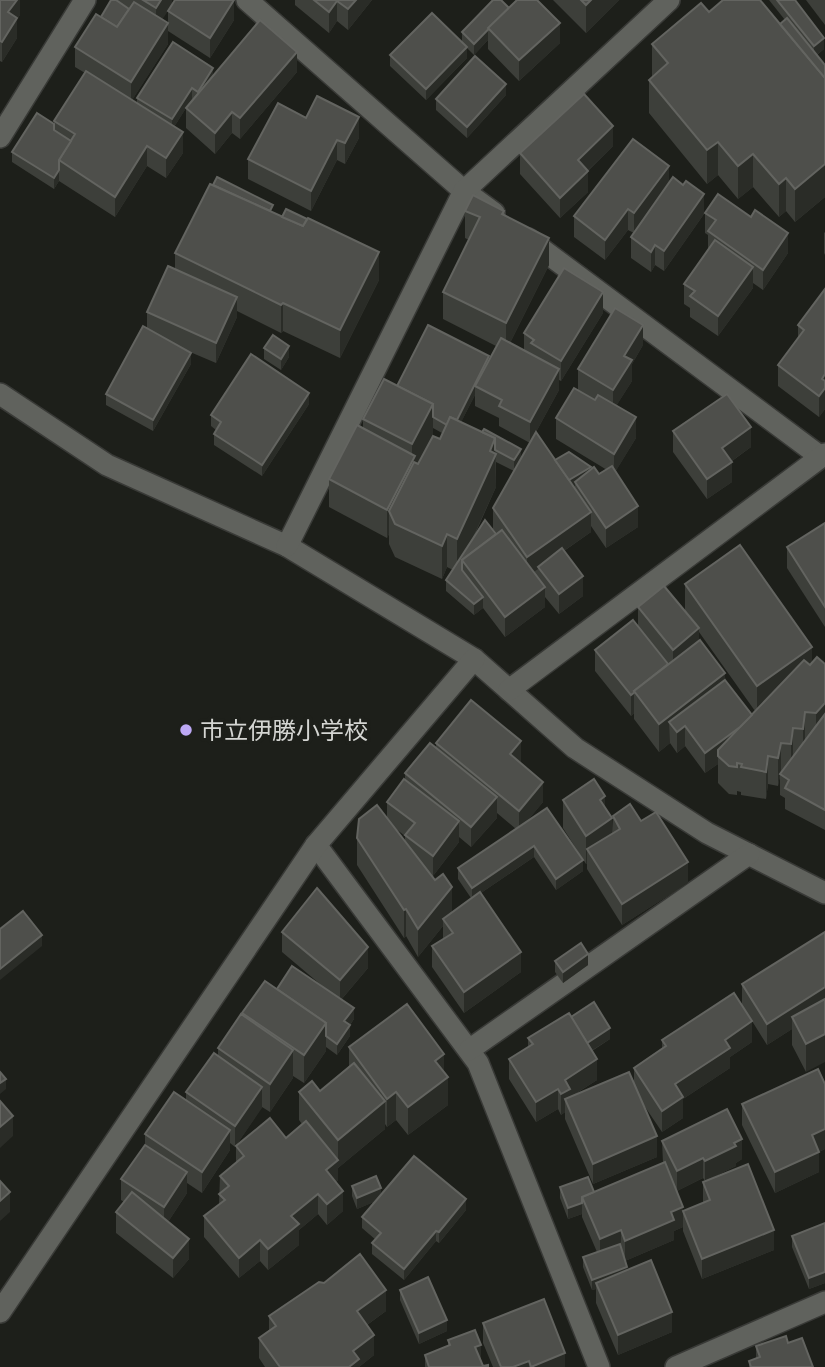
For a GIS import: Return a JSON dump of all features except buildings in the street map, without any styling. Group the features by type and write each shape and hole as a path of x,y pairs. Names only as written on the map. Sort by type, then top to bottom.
{"street":[{"path":"0,137 85,0"},
{"path":"247,0 464,191 823,456 509,690"},
{"path":"287,546 464,191 669,0"},
{"path":"0,394 107,465 287,546 474,659 576,748 707,833 825,893"},
{"path":"0,1312 316,845 474,659"},
{"path":"316,845 478,1063 599,1367"},
{"path":"469,1051 749,854"},
{"path":"676,1367 825,1302"}],"place":[{"name":"市立伊勝小学校","path":"186,730"}]}
